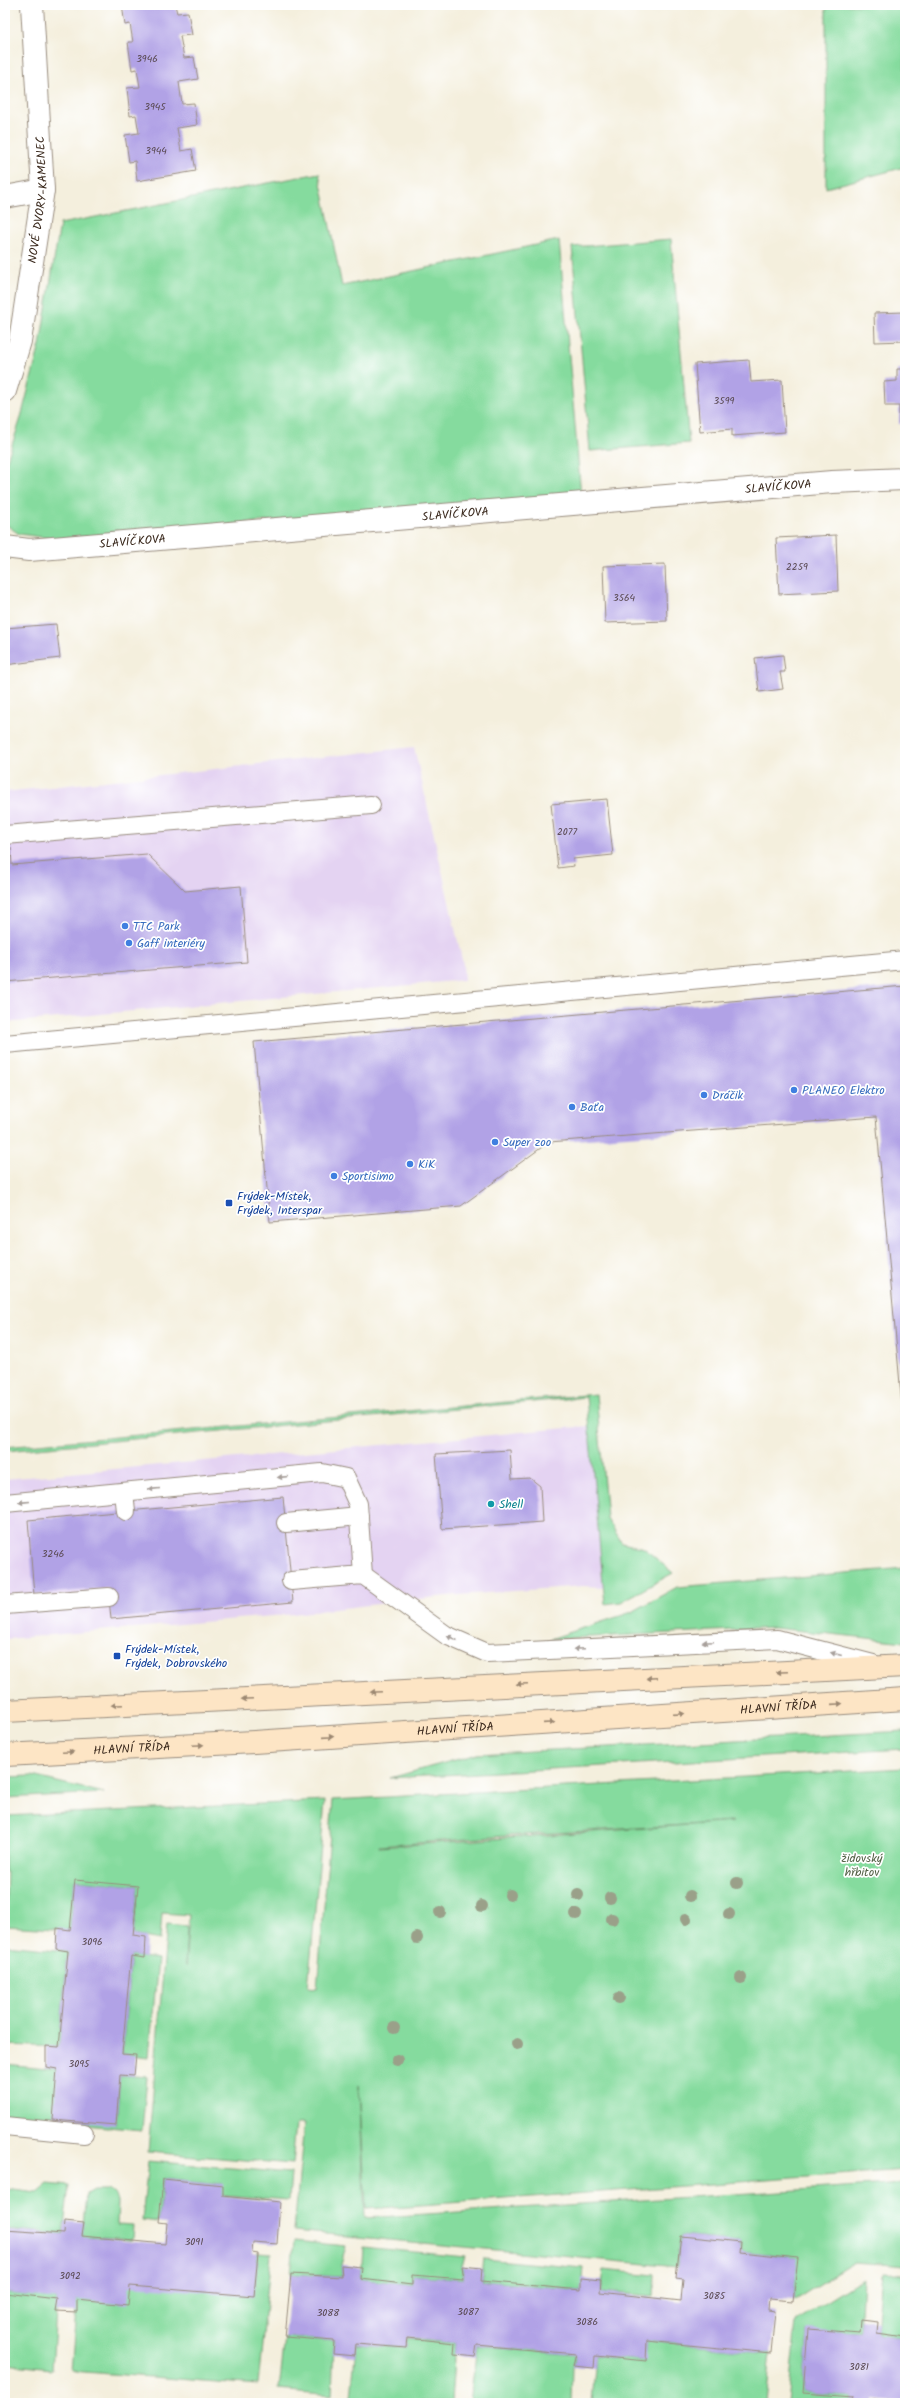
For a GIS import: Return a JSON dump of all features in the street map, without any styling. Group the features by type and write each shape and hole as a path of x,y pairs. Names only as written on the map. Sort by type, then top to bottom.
{"main road":[{"path":"5,1711 896,1667"},
{"name":"HLAVNÍ TŘÍDA","path":"5,1755 254,1742 905,1699"}],"street":[{"name":"NOVÉ DVORY-KAMENEC","path":"5,391 20,341 43,190 32,5"},
{"path":"5,197 43,190"},
{"name":"SLAVÍČKOVA","path":"5,547 29,550 824,483 905,479"}],"lane":[{"path":"5,835 371,805"},
{"path":"5,1044 905,960"},
{"path":"5,1503 322,1473 346,1478 358,1504 363,1575"},
{"path":"124,1492 126,1511"},
{"path":"286,1523 359,1516"},
{"path":"291,1581 363,1575 446,1635 487,1653 777,1639 896,1667"},
{"path":"5,1605 109,1597"},
{"path":"5,2126 84,2134"}],"shaded area":[{"path":"414,747 463,964 464,980 5,1023 5,792"},
{"path":"589,1426 603,1587 583,1586 446,1596 284,1615 5,1639 5,1479"}],"green space":[{"path":"826,5 905,5 905,167 826,188"},
{"path":"319,173 342,286 559,240 581,495 55,539 19,534 5,524 5,466 20,421 40,345 60,224"},
{"path":"671,239 689,443 590,451 572,247"},
{"path":"596,1394 607,1518 622,1543 644,1548 673,1573 621,1602 605,1604 586,1397 5,1451 5,1447"},
{"path":"905,1568 905,1642 774,1628 550,1639 632,1612 677,1587"},
{"path":"905,1731 905,1749 390,1778 477,1754"},
{"name":"židovský hřbitov","path":"905,1768 905,2170 366,2209 359,2085 365,2218 905,2183 905,2266 855,2262 793,2301 797,2258 740,2252 741,2242 681,2236 677,2267 294,2231 304,2124 296,2124 292,2164 148,2152 167,1924 187,1926 185,1966 189,1915 162,1913 160,1940 133,1935 138,1886 75,1880 70,1930 5,1926 7,1872 5,1872 5,1816 325,1801 308,1987 317,1988 333,1800","holes":["732,1822 379,1847 506,1836"]},
{"path":"32,1776 104,1793 5,1798 5,1777"},
{"path":"5,1945 68,1951 59,2047 5,2045"},
{"path":"131,1956 158,1959 149,2057 122,2054"},
{"path":"5,2064 57,2069 116,2125 120,2075 147,2077 142,2130 5,2118"},
{"path":"148,2161 291,2173 289,2200 222,2195 222,2185 163,2179 159,2222 142,2220"},
{"path":"48,2184 69,2186 63,2234 5,2229 5,2189 37,2193"},
{"path":"93,2190 107,2190 115,2194 118,2201 117,2225 133,2226 132,2239 82,2236 86,2194"},
{"path":"294,2241 346,2246 341,2265 342,2277 291,2274"},
{"path":"363,2247 465,2257 462,2266 464,2279 412,2275 412,2285 361,2279"},
{"path":"258,2253 271,2254 258,2385 71,2371 77,2299 130,2285 254,2295"},
{"path":"484,2259 583,2268 581,2290 481,2281"},
{"path":"603,2270 655,2275 654,2296 600,2292"},
{"path":"882,2273 905,2275 905,2338 877,2334"},
{"path":"863,2279 860,2333 808,2330 803,2393 853,2397 852,2403 788,2403 796,2321"},
{"path":"5,2293 57,2298 52,2369 5,2364"},
{"path":"285,2337 334,2341 332,2395 279,2390"},
{"path":"407,2339 455,2343 451,2403 418,2403 351,2397 356,2344 406,2348"},
{"path":"647,2341 771,2353 766,2403 591,2403 595,2356 645,2361"},
{"path":"477,2345 576,2354 573,2366 572,2403 470,2403"}],"building":[{"path":"122,5 175,5 177,13 188,12 192,35 180,36 184,58 194,57 198,79 179,82 182,104 194,103 197,125 177,128 181,151 192,149 196,171 137,181 135,161 129,162 125,135 139,133 136,115 130,116 127,88 140,87 137,69 132,70 128,42 133,42 130,24 125,25"},
{"path":"905,312 905,341 875,342 874,313"},
{"path":"749,360 751,382 782,380 785,432 732,436 732,429 700,432 695,364"},
{"path":"897,369 905,369 905,424 899,424 899,406 885,406 884,382 897,381"},
{"path":"836,535 838,591 779,594 776,538"},
{"path":"665,564 667,621 605,623 603,566"},
{"path":"56,624 60,658 5,665 5,628"},
{"path":"783,655 785,672 780,672 783,689 759,692 755,658"},
{"path":"607,799 613,855 573,859 574,866 558,868 551,804"},
{"name":"TTC Park","path":"11,848 12,865 147,854 185,891 241,886 247,962 5,982 5,849"},
{"path":"905,986 905,1440 876,1117 549,1142 461,1206 270,1222 254,1042"},
{"name":"Shell","path":"510,1450 512,1479 530,1478 540,1486 542,1522 442,1529 436,1454"},
{"path":"283,1497 293,1602 111,1619 108,1588 34,1595 28,1520"},
{"path":"75,1880 138,1886 133,1935 146,1937 145,1958 131,1956 122,2054 136,2055 134,2076 120,2075 116,2125 53,2120 57,2069 46,2067 46,2046 59,2047 68,1951 56,1949 57,1928 70,1930"},
{"path":"163,2179 223,2185 223,2196 280,2202 277,2244 253,2242 252,2253 258,2254 254,2296 130,2286 128,2305 77,2300 77,2312 55,2311 57,2299 5,2293 5,2230 64,2234 65,2221 84,2223 82,2236 165,2244 167,2223 159,2222"},
{"path":"681,2236 741,2242 740,2252 798,2258 793,2301 769,2299 768,2310 775,2311 771,2353 647,2341 646,2361 595,2356 594,2368 573,2366 576,2354 477,2345 475,2357 454,2355 455,2343 407,2338 406,2348 356,2344 355,2356 333,2354 334,2341 285,2337 291,2274 342,2277 341,2265 362,2267 361,2279 412,2285 412,2275 464,2279 462,2266 482,2268 481,2281 581,2290 581,2278 601,2280 600,2292 681,2301 683,2279 676,2278"},
{"path":"861,2320 878,2322 877,2334 905,2338 905,2402 873,2399 873,2403 852,2403 853,2397 803,2393 808,2329 860,2333"}],"place":[{"name":"TTC Park","path":"125,926"},
{"name":"Gaff interiéry","path":"129,943"},
{"name":"PLANEO Elektro","path":"794,1090"},
{"name":"Dráčik","path":"704,1095"},
{"name":"Baťa","path":"572,1107"},
{"name":"Super zoo","path":"495,1142"},
{"name":"KiK","path":"410,1164"},
{"name":"Sportisimo","path":"334,1176"},
{"name":"Frýdek-Místek, Frýdek, Interspar","path":"229,1203"},
{"name":"Shell","path":"491,1504"},
{"name":"Frýdek-Místek, Frýdek, Dobrovského","path":"117,1656"}]}
